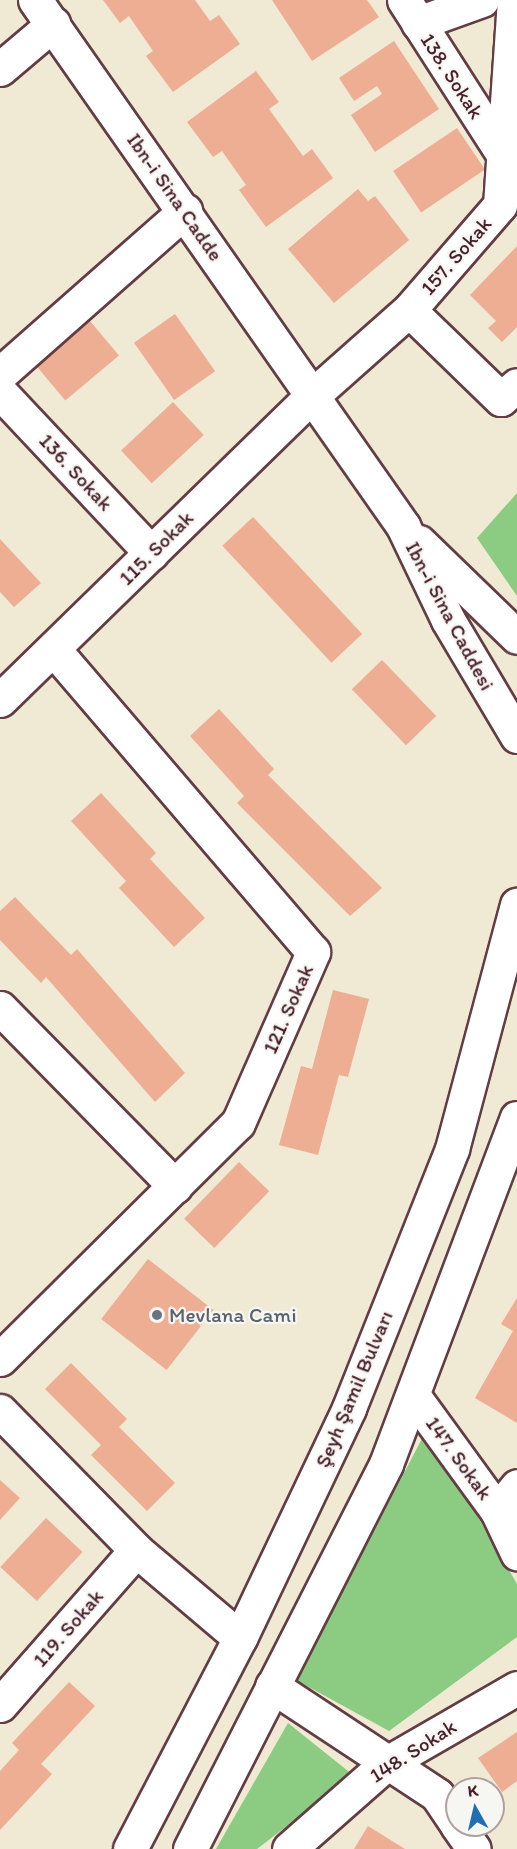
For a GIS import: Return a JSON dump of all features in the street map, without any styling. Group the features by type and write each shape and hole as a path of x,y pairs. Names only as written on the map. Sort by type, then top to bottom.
{"street":[{"path":"411,11 482,0"},
{"name":"157. Sokak","path":"312,396 409,310 500,205 501,151 514,0"},
{"name":"138. Sokak","path":"411,11 501,151"},
{"path":"0,69 44,12"},
{"name":"Ibn-i Sina Cadde","path":"44,12 312,396"},
{"path":"0,374 185,211"},
{"path":"409,310 501,399 517,385"},
{"name":"136. Sokak","path":"0,392 151,553"},
{"name":"Ibn-i Sina Caddesi","path":"312,396 403,526 448,620 517,736"},
{"name":"115. Sokak","path":"0,700 54,650 312,396"},
{"name":"Ibn-i Sina Caddesi","path":"403,526 515,634"},
{"name":"121. Sokak","path":"0,1359 238,1123 313,952 54,650"},
{"name":"Şeyh Şamil Bulvarı","path":"129,1849 240,1638 349,1408 452,1149 517,905"},
{"path":"0,1008 175,1186"},
{"path":"190,1849 415,1398 517,1119"},
{"name":"147. Sokak","path":"415,1398 497,1511 517,1553"},
{"path":"0,1411 136,1550 240,1638"},
{"path":"497,1511 517,1485"},
{"name":"119. Sokak","path":"0,1705 136,1550"},
{"path":"272,1686 437,1795 445,1807"},
{"name":"148. Sokak","path":"289,1849 387,1763 517,1688"}],"green space":[{"path":"517,493 517,596 477,538"},
{"path":"427,1429 517,1584 517,1637 389,1731 296,1680"},
{"path":"288,1723 353,1775 257,1849 216,1849"}],"building":[{"path":"103,0 195,0 210,21 219,15 240,44 173,92 146,56 153,51 129,16 120,23"},
{"path":"272,0 367,0 379,17 312,61"},
{"path":"394,41 439,109 375,152 351,115 382,94 377,86 354,101 339,78"},
{"path":"256,71 279,102 269,109 303,156 312,149 333,178 266,227 239,190 246,185 222,151 213,157 187,122"},
{"path":"457,128 485,169 421,213 393,171"},
{"path":"358,189 368,201 375,196 409,240 334,303 288,249"},
{"path":"517,246 517,327 502,342 488,328 496,321 470,295"},
{"path":"175,314 215,371 174,400 134,343"},
{"path":"90,321 119,355 65,400 36,366"},
{"path":"173,402 204,435 152,483 121,450"},
{"path":"253,517 362,634 331,663 222,546"},
{"path":"0,539 41,583 14,607 0,592"},
{"path":"382,660 436,716 406,745 352,689"},
{"path":"219,709 274,769 268,775 382,888 350,916 237,803 244,796 190,736"},
{"path":"101,793 156,853 150,859 205,918 174,947 119,888 126,881 71,821"},
{"path":"15,897 71,955 77,949 185,1073 155,1102 46,977 41,983 0,940 0,911"},
{"path":"333,990 369,999 348,1077 339,1075 318,1155 279,1145 301,1066 312,1069"},
{"path":"239,1162 269,1191 214,1248 184,1219"},
{"name":"Mevlana Cami","path":"148,1259 213,1310 167,1370 101,1319"},
{"path":"517,1298 517,1423 475,1398 513,1331 501,1324"},
{"path":"71,1363 127,1419 119,1427 175,1483 147,1511 91,1455 101,1445 45,1389"},
{"path":"0,1480 20,1498 0,1520"},
{"path":"46,1518 83,1552 37,1601 0,1567"},
{"path":"69,1682 95,1706 41,1764 52,1774 0,1830 0,1771 19,1750 12,1743"},
{"path":"517,1732 517,1781 505,1790 505,1777 491,1777 478,1758"},
{"path":"368,1826 405,1849 354,1849"}],"place":[{"name":"Mevlana Cami","path":"157,1315"}]}
